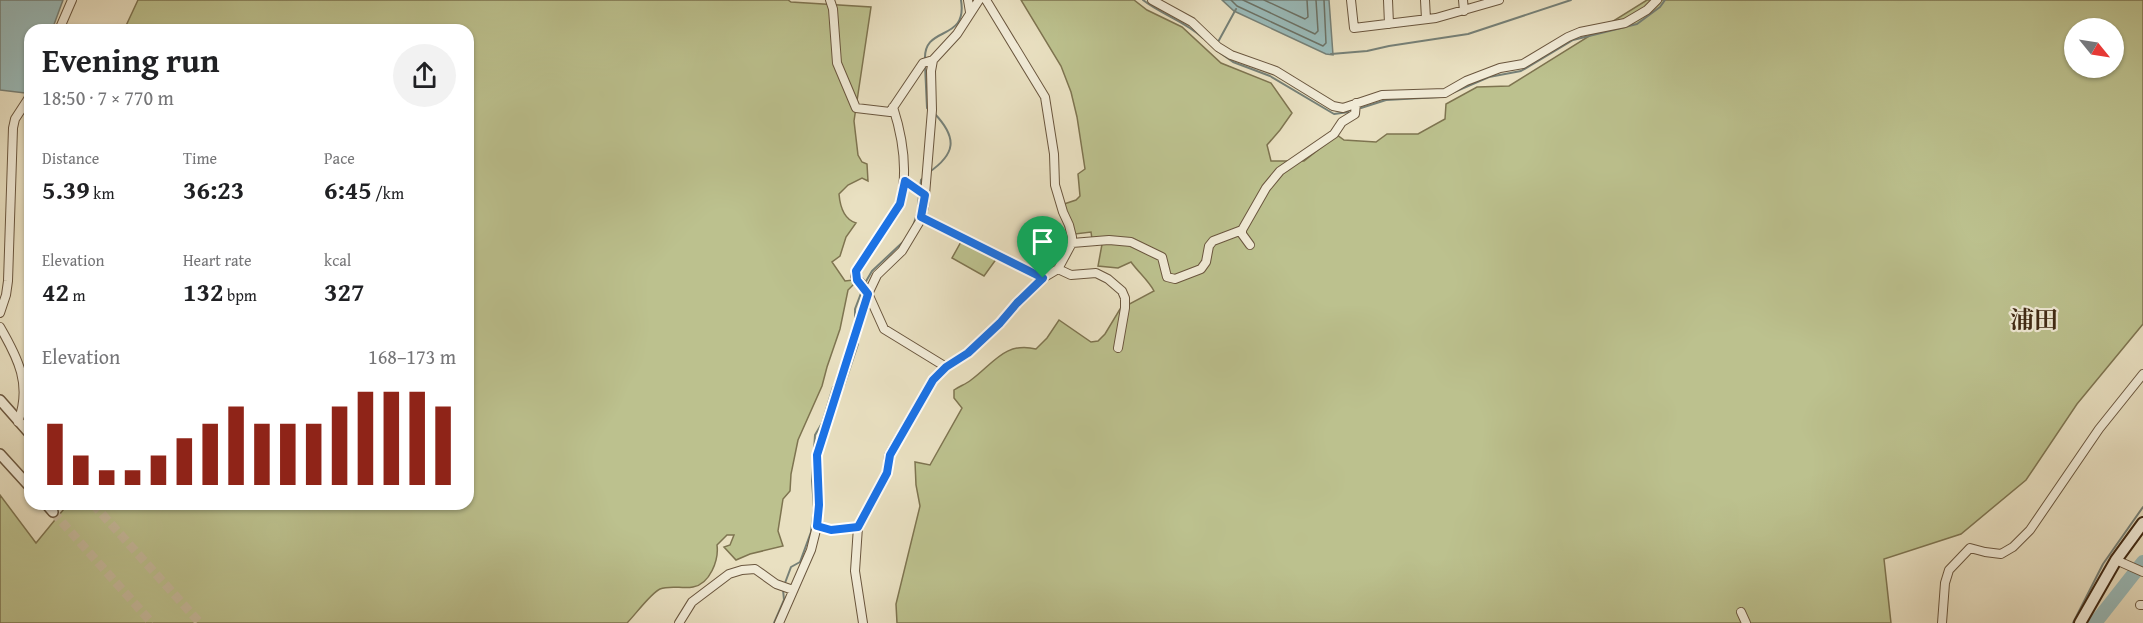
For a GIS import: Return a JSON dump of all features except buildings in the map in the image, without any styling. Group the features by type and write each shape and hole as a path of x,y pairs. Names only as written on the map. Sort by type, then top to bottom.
{"main road":[{"path":"2080,623 2116,560 2143,523"}],"street":[{"path":"62,24 72,0"},
{"path":"830,0 833,9 837,63 856,108 890,112 928,61 957,33 978,0"},
{"path":"968,0 970,12"},
{"path":"863,623 855,571 858,527 887,473 890,455 933,380 946,367 968,353 1043,278 1058,269 1072,243 1069,225 1055,185 1054,154 1045,97 986,0"},
{"path":"1152,0 1192,22 1218,47 1230,55 1276,71 1333,106 1343,108 1382,95 1444,93 1466,81 1500,68 1523,64 1580,32 1625,23 1647,10 1657,0"},
{"path":"1351,0 1354,28 1426,19 1464,11 1499,0"},
{"path":"1388,0 1389,24"},
{"path":"1425,0 1426,19"},
{"path":"1463,0 1464,11"},
{"path":"779,623 787,588 811,550 819,505 817,455 839,386 865,289 902,251 921,217 921,193 926,175 931,112 931,71 928,61"},
{"path":"1072,243 1109,240 1131,242 1162,256 1167,277 1175,279 1201,269 1206,262 1209,246 1213,241 1242,230 1273,178 1334,134 1342,122 1355,114 1356,103"},
{"path":"0,313 6,294 9,270 13,128 15,119 24,105"},
{"path":"893,107 900,128 905,181 900,204 856,271 855,276 865,289 884,329 946,367"},
{"path":"905,181 921,193"},
{"path":"921,217 1043,278"},
{"path":"1242,230 1242,234 1250,245"},
{"path":"1058,269 1071,275 1096,273 1108,279 1122,291 1125,308 1118,348"},
{"path":"0,327 17,356 23,379 24,400 18,422"},
{"path":"1942,623 1945,583 1949,570 1970,548 2001,554 2013,547 2030,530 2092,438 2143,374"},
{"path":"0,400 24,428"},
{"path":"0,454 24,480"},
{"path":"817,526 831,530 858,527"},
{"path":"2116,560 2142,571"},
{"path":"680,623 692,602 729,574 755,569 787,588"},
{"path":"1742,612 1746,623"}],"green space":[{"path":"138,0 788,0 871,7 854,121 858,155 862,162 867,164 868,181 862,178 848,185 839,194 845,215 856,223 846,237 840,256 832,262 845,281 853,280 855,283 848,290 840,329 822,386 798,440 790,491 783,499 778,531 783,546 736,560 724,547 730,545 734,535 727,535 717,545 715,564 704,581 693,587 668,587 656,591 627,623 0,623 0,495 36,543 63,510 474,510 474,24 127,24"},
{"path":"1021,0 1134,0 1147,10 1182,27 1221,63 1271,83 1292,113 1267,145 1271,161 1304,161 1337,135 1344,140 1376,142 1387,134 1418,134 1445,119 1446,104 1477,87 1509,86 1647,0 2143,0 2143,324 2077,404 2026,480 1961,534 1884,559 1891,623 897,623 896,604 920,506 915,462 930,465 962,408 954,398 954,390 1008,351 1025,347 1036,349 1059,320 1091,342 1098,341 1105,334 1120,309 1154,291 1131,262 1118,268 1098,266 1103,239 1092,239 1091,232 1075,234 1064,204 1080,196 1078,174 1085,169 1071,92 1061,66"},
{"path":"962,240 997,258 984,276 952,258"}],"water":[{"path":"0,0 63,0 54,24 24,24 24,93 0,90"},
{"path":"1222,0 1329,0 1333,55 1326,54 1234,11"}],"waterway":[{"path":"925,60 926,49 931,41 958,22 961,0"},
{"path":"1143,0 1189,27 1203,38"},
{"path":"1331,54 1367,51 1468,34 1571,0"},
{"path":"1452,93 1489,77 1521,71 1573,40 1637,24 1660,7 1665,0"},
{"path":"1218,42 1236,9"},
{"path":"1216,50 1233,62 1270,76 1334,114 1349,112"},
{"path":"925,65 927,108 929,110"},
{"path":"1361,108 1386,100 1440,97"},
{"path":"928,173 944,159 949,152 950,145 947,130 934,113"},
{"path":"920,188 924,177"},
{"path":"913,226 918,211 919,193"},
{"path":"865,283 872,271 904,241"},
{"path":"855,323 855,309 863,288"},
{"path":"785,583 791,567 800,562 811,532 814,508 812,481 815,435 822,423 833,387 844,386 858,344"},
{"path":"2073,623 2103,564 2143,507"},
{"path":"2095,623 2143,562"},
{"path":"774,623 784,600 783,589"}],"tunnel":[{"path":"98,510 200,623"},
{"path":"53,512 152,623"}],"district":[{"name":"浦田","path":"2034,319"}],"route":[{"path":"905,181 925,195 921,217 1043,278 968,353 946,367 933,380 890,455 887,473 858,527 831,530 817,526 819,505 817,455 868,294 857,280 856,271 900,204 905,181"}]}
